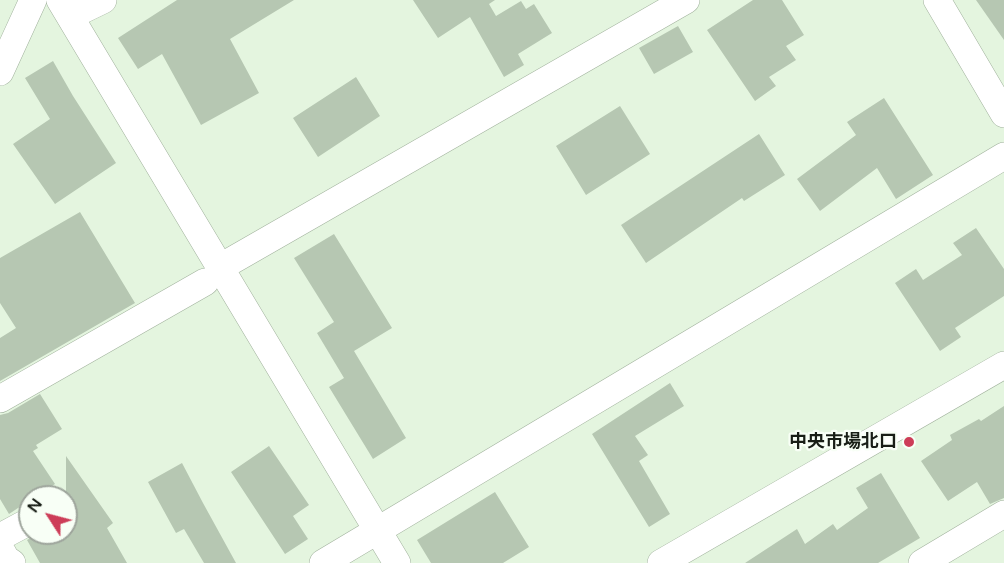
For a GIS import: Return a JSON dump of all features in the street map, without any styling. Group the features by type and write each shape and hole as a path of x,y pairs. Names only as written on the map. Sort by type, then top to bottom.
{"street":[{"path":"0,72 33,0"},
{"path":"103,0 65,8 212,275 397,563"},
{"path":"0,399 686,0"},
{"path":"937,0 1004,114"},
{"path":"323,563 1004,156"},
{"path":"661,563 1004,364"},
{"path":"922,563 1004,514"},
{"path":"0,537 18,527"},
{"path":"0,548 6,560 12,563"}],"building":[{"path":"177,0 294,0 230,39 259,93 201,125 162,54 138,69 118,38"},
{"path":"413,0 495,0 489,4 496,16 521,1 526,9 534,4 552,33 518,54 524,65 504,77 470,17 438,38"},
{"path":"753,0 782,0 804,35 786,46 796,60 769,77 776,86 755,101 707,30"},
{"path":"976,0 1004,0 1004,40"},
{"path":"678,26 693,52 654,74 639,48"},
{"path":"53,61 116,163 55,204 13,144 50,119 25,78"},
{"path":"356,77 380,116 318,157 293,118"},
{"path":"884,98 933,175 896,199 877,168 820,211 797,179 856,135 847,122"},
{"path":"620,106 650,154 586,195 556,146"},
{"path":"759,134 785,175 744,201 742,198 646,263 621,225"},
{"path":"80,212 135,303 0,381 0,338 16,328 0,303 0,258"},
{"path":"976,228 1004,269 1004,296 955,328 961,337 940,351 895,283 916,269 923,280 962,255 953,243"},
{"path":"334,234 392,328 354,351 406,438 373,459 329,387 344,378 317,333 334,322 294,258"},
{"path":"670,383 684,406 635,436 648,455 639,461 670,514 649,527 592,434"},
{"path":"40,394 62,429 36,445 38,448 33,451 55,484 18,485 18,508 9,514 0,499 0,415 8,413"},
{"path":"1004,406 1004,498 990,504 977,482 948,501 921,461 952,440 950,435 979,419 981,421"},
{"path":"269,446 309,505 293,516 308,539 285,554 231,472"},
{"path":"66,456 113,523 107,528 127,563 40,563 30,545 78,545 78,485 66,485"},
{"path":"182,463 236,563 204,563 184,529 176,533 148,482"},
{"path":"881,473 920,538 878,563 745,563 797,529 805,544 833,524 837,530 868,508 856,488"},
{"path":"495,492 529,547 503,563 431,563 417,540"}],"place":[{"name":"中央市場北口","path":"909,442"}]}
